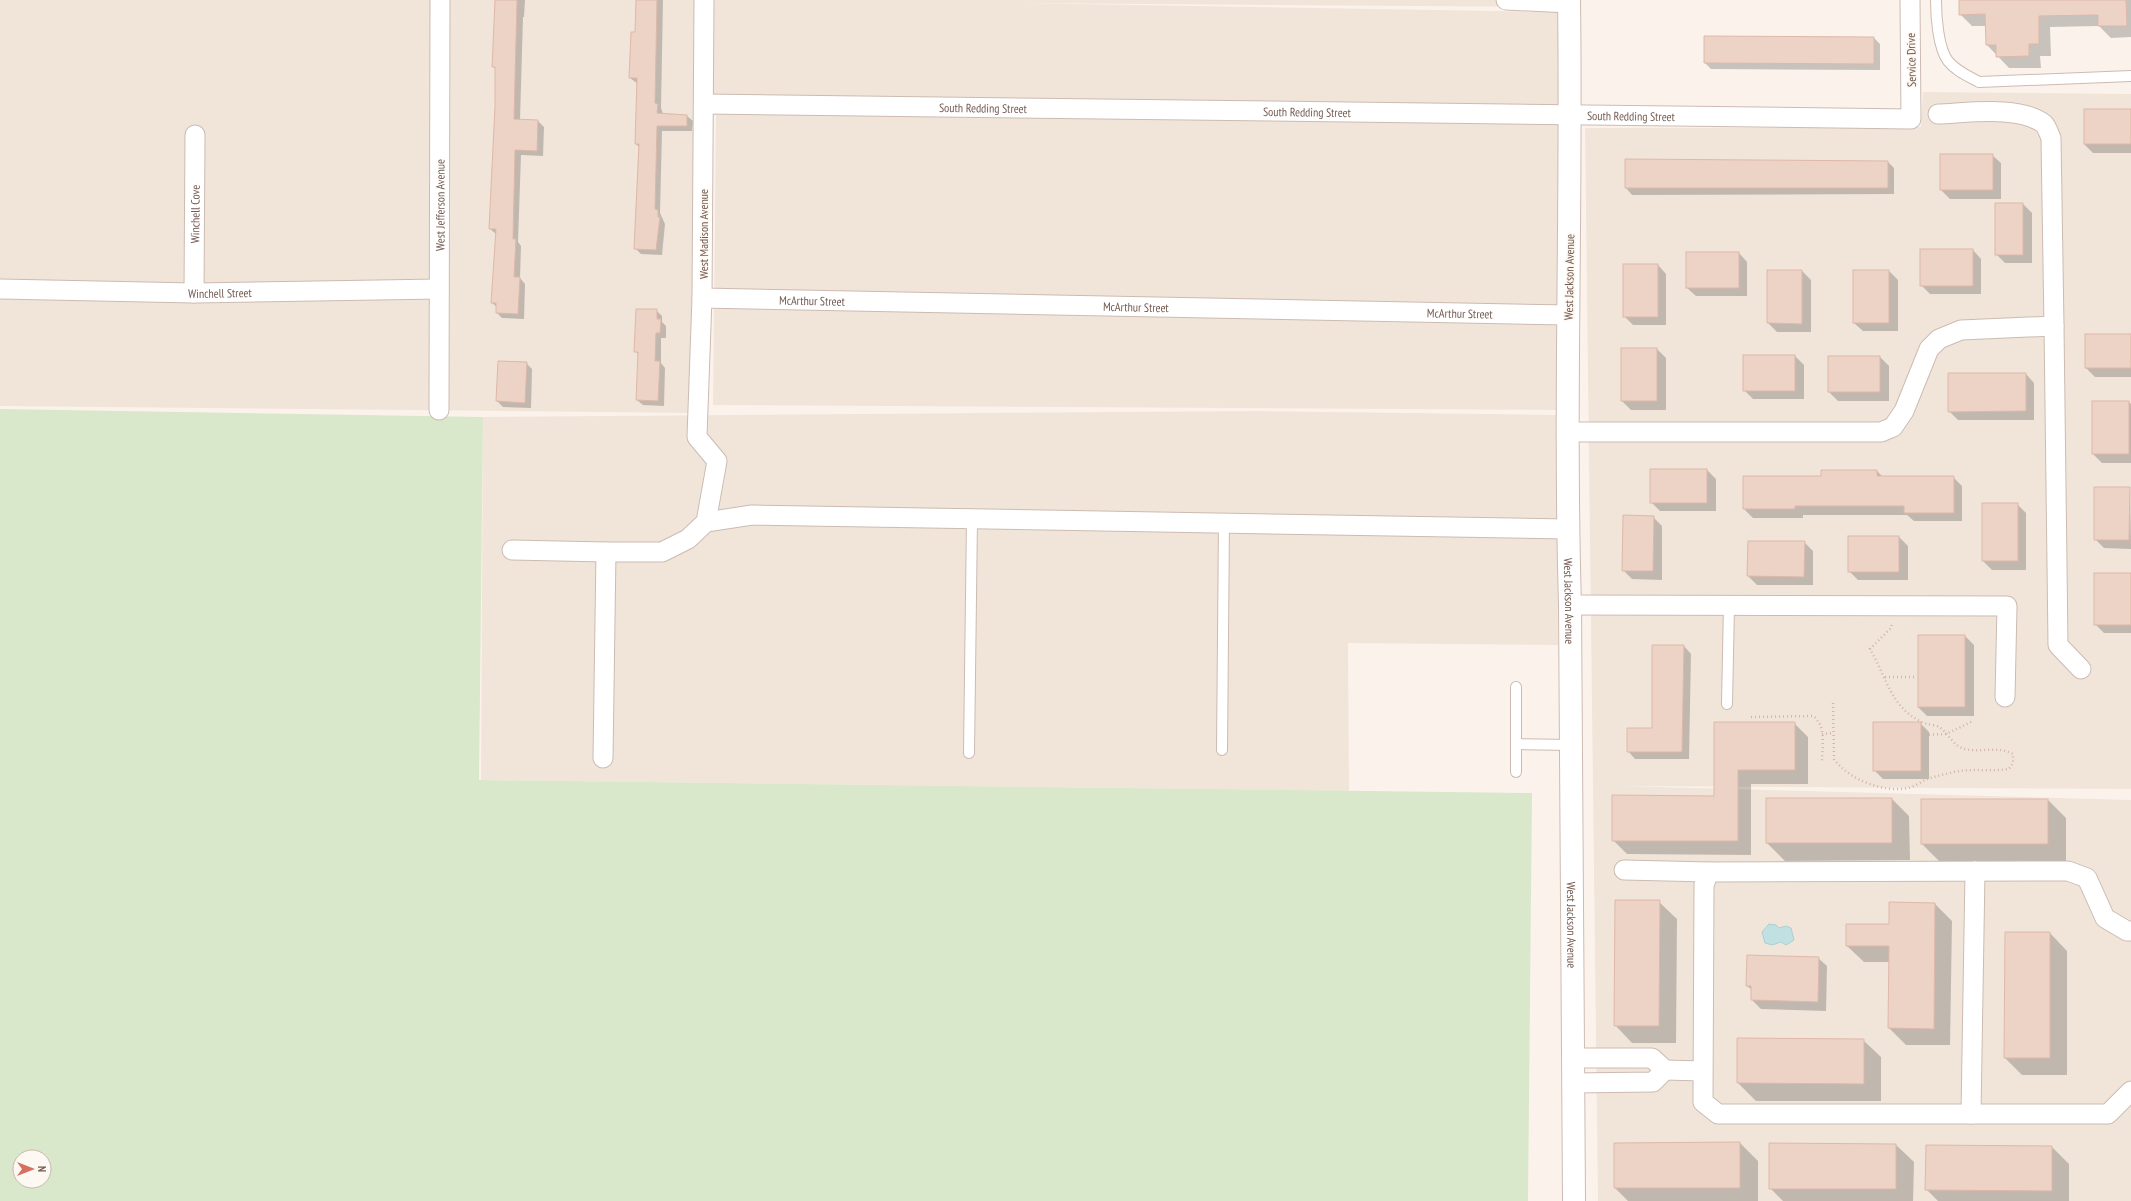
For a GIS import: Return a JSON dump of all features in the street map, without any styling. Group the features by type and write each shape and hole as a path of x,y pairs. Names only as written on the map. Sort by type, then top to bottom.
{"street":[{"name":"West Jefferson Avenue","path":"439,410 440,0"},
{"name":"West Madison Avenue","path":"704,0 702,298 697,437 717,461 706,522"},
{"path":"1506,0 1569,2"},
{"name":"Service Drive","path":"1910,0 1911,119"},
{"name":"West Jackson Avenue","path":"1569,2 1571,115 1568,315 1568,529 1570,606 1574,1201"},
{"name":"South Redding Street","path":"704,104 1911,119"},
{"path":"1938,114 2012,112 2031,117 2045,125 2051,138 2058,645 2080,669"},
{"name":"Winchell Cove","path":"194,293 195,135"},
{"name":"Winchell Street","path":"0,288 194,293 439,289"},
{"name":"McArthur Street","path":"702,298 1568,315"},
{"path":"1569,432 1880,432 1893,427 1904,411 1929,349 1939,339 1961,330 2054,326"},
{"path":"512,550 662,552 688,539 706,522 752,515 1568,529"},
{"path":"603,758 606,552"},
{"path":"1570,606 2007,606 2005,697"},
{"path":"1624,870 1709,872 2068,871 2087,878 2105,918 2127,931 2131,931"},
{"path":"1971,1114 1975,871"},
{"path":"1709,872 1704,885 1703,1102 1718,1114 2108,1114 2131,1091"},
{"path":"1573,1058 1652,1058 1665,1070 1702,1071"},
{"path":"1573,1083 1653,1082 1665,1070"}],"lane":[{"path":"1936,0 1936,26 1947,60 1958,70 1980,82 2131,76"},
{"path":"969,753 972,518"},
{"path":"1222,750 1224,522"},
{"path":"1727,704 1728,606"},
{"path":"1516,687 1516,772"},
{"path":"1516,744 1571,745"}],"path":[{"path":"1833,703 1834,759 1838,764 1862,780 1886,788 1908,788 1929,779 1954,772 1973,769 2009,769 2014,763 2013,754 2007,751 1972,750 1961,748 1939,726 1926,724 1909,714 1891,694 1885,677 1870,649 1891,628 1894,606"},
{"path":"1885,677 1918,677"},
{"path":"1751,717 1814,716 1819,720 1822,734 1822,763"},
{"path":"1921,735 1946,734 1973,721"},
{"path":"1822,734 1834,733"}],"shaded area":[{"path":"0,0 1553,0 1553,7 1016,3 1560,12 1557,410 713,405 716,108 704,104 698,413 0,406"},
{"path":"1923,92 2131,94 2131,789 1621,786 2131,800 2131,1201 1598,1201 1585,128 1921,127"},
{"path":"1256,411 1557,415 1558,645 1348,643 1349,791 481,780 483,417"}],"green space":[{"path":"0,409 483,417 479,780 1532,793 1528,1201 0,1201"}],"water":[{"path":"1769,924 1776,925 1779,928 1786,926 1791,928 1794,940 1786,945 1781,942 1772,945 1765,943 1762,932"}],"building":[{"path":"495,0 517,0 514,119 538,120 537,151 515,150 513,239 516,239 514,277 520,277 518,314 496,313 496,303 491,303 496,229 489,229 495,106 495,67 492,67"},
{"path":"636,0 657,0 655,103 658,104 657,113 687,115 687,126 657,126 655,209 658,210 658,217 660,217 656,250 634,249 639,144 635,144 637,78 629,78 631,32 635,32"},
{"path":"1959,0 2126,0 2127,26 2098,26 2098,15 2039,16 2039,44 2029,44 2029,56 1996,57 1996,45 1986,45 1985,14 1959,15"},
{"path":"1704,36 1874,37 1874,64 1704,63"},
{"path":"2084,109 2131,109 2131,144 2084,144"},
{"path":"1940,154 1993,154 1993,190 1940,190"},
{"path":"1625,159 1888,161 1888,188 1625,188"},
{"path":"1995,203 2023,203 2023,255 1995,255"},
{"path":"1920,249 1973,249 1973,286 1920,286"},
{"path":"1686,252 1739,252 1739,288 1686,288"},
{"path":"1623,264 1658,264 1658,317 1623,317"},
{"path":"1767,270 1802,270 1802,324 1767,323"},
{"path":"1853,270 1889,270 1889,323 1853,323"},
{"path":"636,309 657,309 657,319 661,319 660,333 656,333 655,361 660,361 658,401 636,400 638,352 634,352"},
{"path":"2085,334 2131,334 2131,368 2085,368"},
{"path":"1621,348 1657,348 1657,401 1621,401"},
{"path":"1743,355 1795,355 1795,391 1743,391"},
{"path":"1828,356 1880,356 1880,392 1828,392"},
{"path":"498,361 527,362 525,403 496,401"},
{"path":"1948,373 2026,373 2026,411 1948,412"},
{"path":"2092,401 2129,401 2129,454 2092,454"},
{"path":"1650,469 1707,469 1707,503 1650,503"},
{"path":"1821,470 1877,470 1877,476 1954,476 1954,513 1904,513 1904,506 1795,506 1795,509 1743,509 1743,476 1821,476"},
{"path":"2094,487 2130,487 2129,540 2094,540"},
{"path":"1982,503 2018,503 2018,561 1982,561"},
{"path":"1623,515 1654,516 1653,571 1622,571"},
{"path":"1848,536 1899,536 1899,572 1848,572"},
{"path":"1748,541 1805,541 1804,577 1747,576"},
{"path":"2094,573 2131,573 2131,625 2094,625"},
{"path":"1918,635 1965,635 1965,707 1918,707"},
{"path":"1652,645 1684,645 1682,752 1627,752 1627,728 1652,728"},
{"path":"1714,722 1795,722 1795,770 1738,770 1738,841 1612,841 1612,795 1714,796"},
{"path":"1873,722 1921,722 1921,771 1873,771"},
{"path":"1766,798 1892,798 1892,843 1766,843"},
{"path":"1921,799 2048,799 2048,844 1921,844"},
{"path":"1615,900 1660,900 1659,1026 1614,1026"},
{"path":"1889,902 1935,903 1934,1029 1888,1028 1889,946 1846,946 1846,924 1889,924"},
{"path":"2005,932 2050,932 2050,1058 2004,1058"},
{"path":"1747,955 1819,957 1818,1002 1751,1000 1751,986 1746,986"},
{"path":"1737,1038 1864,1039 1864,1084 1737,1083"},
{"path":"1740,1142 1740,1188 1614,1188 1614,1143"},
{"path":"1769,1143 1896,1144 1896,1189 1769,1189"},
{"path":"1926,1145 2052,1146 2052,1191 1925,1190"}]}
